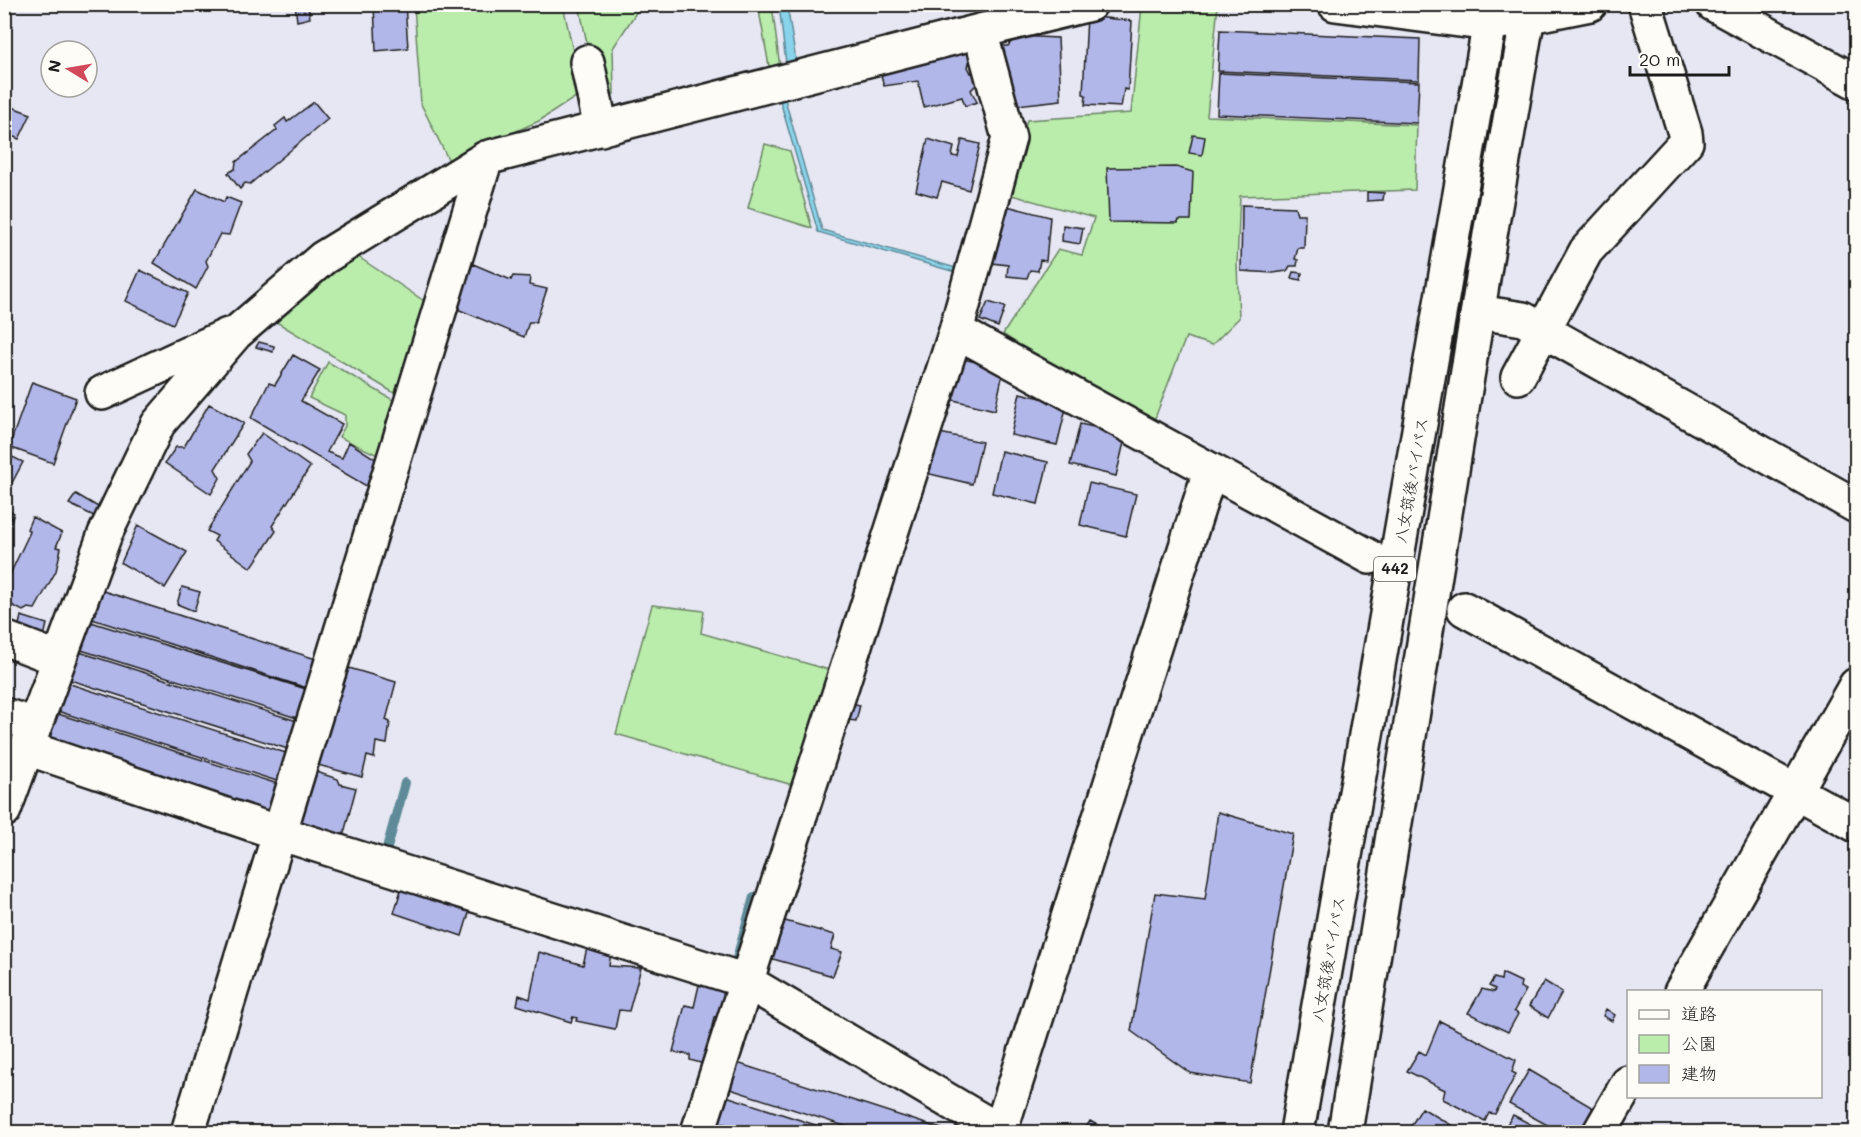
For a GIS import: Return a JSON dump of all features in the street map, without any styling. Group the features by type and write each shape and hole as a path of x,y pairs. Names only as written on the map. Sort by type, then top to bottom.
{"main road":[{"path":"4,810 105,534 158,424 238,331 323,258 486,158 1090,4"},
{"path":"1335,4 1491,14 1590,4"},
{"path":"1518,377 1586,251 1686,142 1645,4"},
{"path":"1713,4 1857,82"},
{"name":"442","path":"1345,1132 1529,11"},
{"name":"八女筑後バイパス","path":"1297,1132 1491,14"},
{"path":"698,1132 956,331 1009,138 980,31"},
{"path":"586,62 601,129"},
{"path":"188,1132 486,158"},
{"path":"1478,312 1523,319 1857,506"},
{"path":"102,393 238,331"},
{"path":"956,331 1370,557"},
{"path":"4,715 31,736 279,832 746,981 1000,1132 1210,471"},
{"path":"1464,609 1857,825"},
{"path":"4,638 59,659"},
{"path":"1682,990 1857,685"},
{"path":"1600,1132 1627,1086"}],"green space":[{"path":"414,5 563,5 582,93 539,121 449,161 421,104"},
{"path":"579,5 641,5 613,48 614,94 598,96"},
{"path":"758,5 772,5 780,68 769,66"},
{"path":"1218,5 1207,116 1417,125 1415,190 1240,196 1237,264 1239,318 1212,345 1186,337 1152,426 1090,393 1003,334 1058,249 1082,255 1094,218 1008,194 1027,120 1131,113 1142,6"},
{"path":"765,144 790,151 812,228 748,208"},
{"path":"354,254 433,307 404,399 273,320"},
{"path":"328,362 400,404 384,458 339,437 345,426 345,415 309,398"},
{"path":"652,605 704,611 701,633 833,671 796,786 616,734"}],"water":[{"path":"779,5 787,5 796,61 786,63"},
{"path":"784,96 822,230 956,268 955,272 818,232 779,97"}],"building":[{"path":"295,4 308,4 310,18 297,21"},
{"path":"374,4 405,4 408,48 376,51"},
{"path":"1087,16 1132,21 1128,90 1124,89 1121,107 1085,105 1086,95 1083,94"},
{"path":"1220,30 1420,39 1419,80 1218,71"},
{"path":"1016,36 1058,38 1061,100 1017,105 999,46 1008,46"},
{"path":"965,49 972,51 968,67 971,73 976,71 979,82 971,90 977,102 965,106 962,97 924,107 918,81 884,86 879,68"},
{"path":"1219,73 1419,82 1417,123 1217,114"},
{"path":"314,102 328,119 250,184 245,183 240,189 228,173 235,169 236,162 277,130 275,126 285,118 287,122"},
{"path":"4,104 31,114 19,139 4,133"},
{"path":"1193,135 1205,137 1202,155 1189,153"},
{"path":"928,139 954,147 952,156 958,157 962,140 980,144 969,190 942,182 937,197 916,191"},
{"path":"1176,167 1193,172 1191,220 1179,220 1178,223 1109,222 1107,168"},
{"path":"197,189 224,202 226,197 241,203 229,235 220,234 206,261 208,266 196,289 154,263"},
{"path":"1367,192 1384,193 1383,200 1367,201"},
{"path":"1242,205 1295,207 1297,214 1305,214 1304,248 1298,248 1295,259 1298,260 1297,266 1290,266 1287,271 1273,273 1241,271"},
{"path":"1007,206 1050,217 1046,261 1040,260 1038,271 1030,270 1027,278 1007,276 1008,265 992,263"},
{"path":"1063,225 1083,228 1080,244 1062,241"},
{"path":"473,264 511,280 513,276 530,277 529,285 547,289 536,322 529,322 524,337 455,308"},
{"path":"140,270 188,293 173,324 126,301"},
{"path":"1293,272 1302,273 1301,280 1291,278"},
{"path":"988,302 1005,307 998,327 980,320"},
{"path":"259,342 274,346 273,352 256,347"},
{"path":"293,355 320,370 301,401 342,424 327,452 342,458 349,442 382,463 368,487 251,418 269,383 275,385"},
{"path":"958,358 1004,368 995,410 949,399"},
{"path":"32,382 76,398 53,463 9,447"},
{"path":"1020,393 1067,404 1057,445 1011,435"},
{"path":"209,404 244,423 215,469 220,478 211,494 165,463 176,447 184,447"},
{"path":"1080,424 1126,434 1116,476 1070,465"},
{"path":"935,432 982,442 972,484 926,473"},
{"path":"262,433 310,467 272,526 276,531 251,568 214,541 217,536 207,531 250,461 246,454"},
{"path":"1001,451 1048,462 1038,504 992,493"},
{"path":"4,453 23,462 5,496 4,496"},
{"path":"1089,483 1136,494 1126,536 1080,525"},
{"path":"76,494 100,508 96,517 69,504"},
{"path":"4,508 14,513 7,533 4,532"},
{"path":"32,517 62,533 56,547 61,548 56,571 35,609 28,608 23,611 4,601 4,587 30,532 27,529"},
{"path":"138,525 187,552 165,588 121,563"},
{"path":"182,587 200,592 194,611 177,604"},
{"path":"100,590 319,660 310,689 92,619"},
{"path":"21,616 47,624 44,637 19,625"},
{"path":"91,622 309,690 300,719 78,649"},
{"path":"76,651 300,722 291,750 64,678"},
{"path":"349,668 396,682 386,720 390,722 387,744 376,742 374,758 367,756 362,777 318,765 335,700 339,699"},
{"path":"64,682 289,754 280,782 54,710"},
{"path":"846,702 860,705 856,721 841,719"},
{"path":"55,713 281,785 272,813 46,741"},
{"path":"313,771 338,779 340,784 356,788 343,837 293,824"},
{"path":"1218,812 1293,834 1250,1083 1190,1073 1131,1031 1155,893 1205,899"},
{"path":"404,880 472,903 462,936 394,913"},
{"path":"778,919 835,935 831,949 842,952 833,976 766,957"},
{"path":"587,948 611,952 609,966 641,968 629,1011 619,1010 615,1029 576,1021 577,1018 573,1017 571,1022 517,1005 519,995 530,999 539,952 583,965"},
{"path":"1502,973 1521,982 1520,987 1526,990 1514,1011 1518,1014 1508,1032 1468,1013 1482,989 1494,992 1495,989 1489,986 1494,978 1501,980"},
{"path":"1544,981 1562,992 1548,1018 1529,1006"},
{"path":"699,985 728,990 722,1016 714,1017 704,1064 690,1060 690,1055 673,1052 685,1005 694,1007"},
{"path":"1606,1009 1615,1015 1612,1021 1603,1016"},
{"path":"1440,1021 1516,1060 1512,1072 1516,1074 1495,1114 1489,1113 1485,1121 1443,1099 1445,1090 1407,1071 1419,1051 1426,1055"},
{"path":"734,1062 951,1132 863,1132 727,1088"},
{"path":"1529,1070 1593,1108 1580,1132 1560,1132 1509,1104"},
{"path":"723,1095 837,1132 750,1132 715,1121"},
{"path":"1422,1108 1463,1132 1407,1132"},
{"path":"1513,1115 1545,1132 1502,1132"},
{"path":"1090,1121 1110,1132 1083,1132"}],"waterway":[{"path":"394,857 385,855 405,783"},
{"path":"736,962 754,897"}]}
